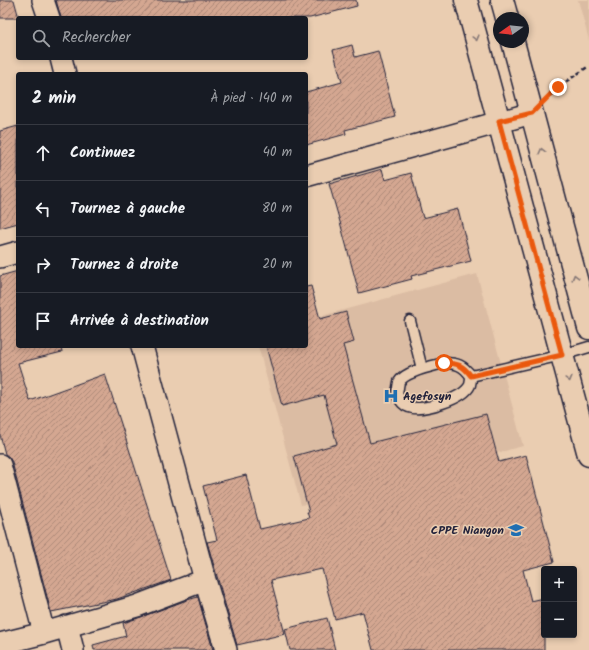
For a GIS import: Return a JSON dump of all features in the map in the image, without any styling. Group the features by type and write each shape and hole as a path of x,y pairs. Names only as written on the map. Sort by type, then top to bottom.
{"main road":[{"path":"466,0 589,454"},
{"path":"502,0 505,12"},
{"path":"515,48 589,328"}],"street":[{"path":"43,0 48,16"},
{"path":"62,60 64,72"},
{"path":"308,175 532,113"},
{"path":"0,257 16,253"},
{"path":"143,348 205,580 226,650"},
{"path":"0,465 44,633"},
{"path":"0,644 137,606 205,580"},
{"path":"67,626 73,650"}],"lane":[{"path":"410,322 422,369"},
{"path":"471,376 562,355 589,347"},
{"path":"444,363 457,364 465,368 471,376 470,385 465,391 457,396 431,406 418,409 409,407 401,402 397,393 399,382 407,375 422,369 444,363"}],"path":[{"path":"532,113 558,87 589,66"}],"shaded area":[{"path":"578,0 589,0 589,40"},
{"name":"Agefosyn","path":"477,274 523,446 301,505 259,348 308,348 308,319"}],"building":[{"path":"0,0 14,0 18,16 16,16 16,18 0,18"},
{"path":"56,0 356,0 357,6 310,18 308,18 308,16 60,16"},
{"path":"352,45 355,57 378,51 395,117 345,130 346,134 308,144 308,91 342,82 333,50"},
{"path":"16,127 16,224 0,228 0,131"},
{"path":"382,169 385,180 411,173 423,218 458,209 471,261 411,276 412,279 359,293 329,184"},
{"path":"16,272 16,348 61,348 62,352 18,363 30,401 105,374 171,580 117,599 51,612 12,462 5,454 0,435 0,276"},
{"path":"311,286 320,319 346,312 354,342 343,345 370,443 486,414 499,462 526,455 554,562 523,570 531,601 541,599 541,638 544,638 544,650 373,650 363,612 335,619 322,569 271,580 285,634 237,645 207,542 217,540 203,486 246,475 260,529 309,518 307,512 309,512 294,456 337,444 324,395 282,406 267,348 308,348 308,287"},
{"path":"198,597 213,650 94,650 93,645 126,636 123,623"},
{"path":"327,618 335,650 290,650 285,629"}],"place":[{"name":"Agefosyn","path":"391,396"},
{"name":"CPPE Niangon","path":"516,530"}],"route":[{"path":"444,363 457,364 465,368 471,376 562,355 499,121 532,113 558,87"}]}
